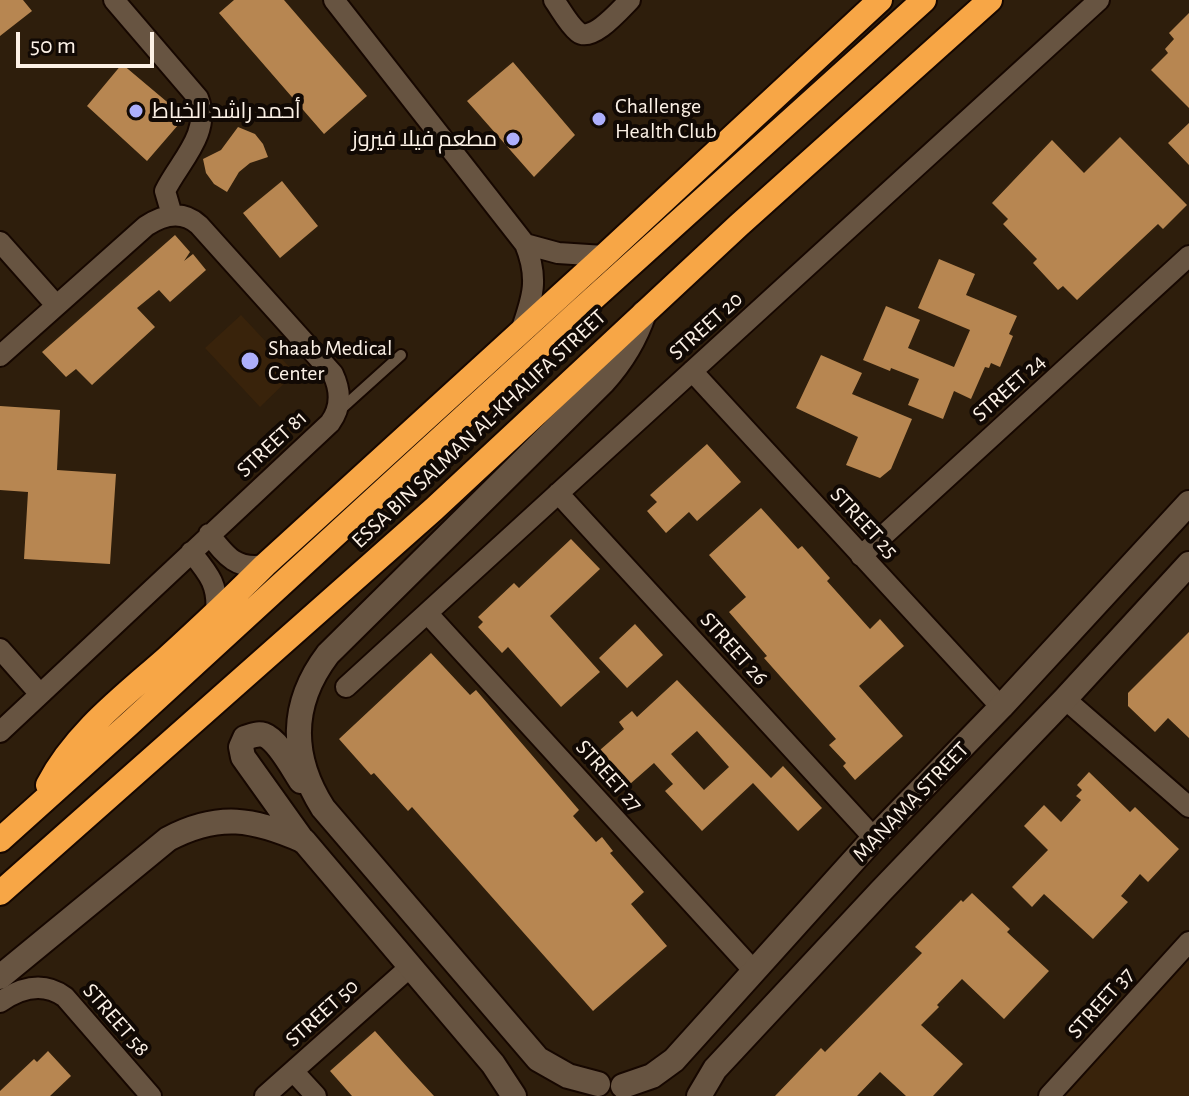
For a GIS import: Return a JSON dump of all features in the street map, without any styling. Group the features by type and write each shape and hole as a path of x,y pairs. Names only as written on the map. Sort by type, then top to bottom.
{"highway":[{"name":"ESSA BIN SALMAN AL-KHALIFA STREET","path":"0,840 924,0"},
{"name":"ESSA BIN SALMAN AL-KHALIFA STREET","path":"1,893 434,509 739,225 990,0"},
{"path":"38,806 60,766 87,731 877,1"}],"street":[{"path":"0,356 146,226 172,215 165,191 196,141 202,117 198,98 114,0"},
{"path":"334,0 525,244 534,274 534,290 521,331"},
{"path":"554,0 575,29 585,35 596,31 630,0"},
{"name":"STREET 20","path":"346,687 1099,0"},
{"name":"STREET 81","path":"0,732 330,423 336,413 339,389 333,374 199,225 190,218 172,215"},
{"path":"0,242 56,305"},
{"path":"525,244 558,253 604,256"},
{"name":"STREET 24","path":"861,556 1189,256"},
{"path":"644,313 628,350 603,382 318,667 305,695 298,725 304,772 323,808 538,1059 568,1076 598,1084 623,1086 646,1096"},
{"name":"STREET 25","path":"692,371 1001,707"},
{"name":"STREET 26","path":"558,493 874,838"},
{"name":"MANAMA STREET","path":"623,1086 645,1079 674,1060 874,838 1001,707 1189,503"},
{"path":"209,534 231,559 247,566 265,565"},
{"path":"191,552 213,582 216,615"},
{"name":"MANAMA STREET","path":"699,1096 715,1069 1189,564"},
{"path":"1130,568 1130,585 1142,596 1158,595"},
{"name":"STREET 27","path":"428,614 754,971"},
{"path":"1087,615 1103,618 1113,631 1112,647"},
{"path":"0,649 40,694"},
{"path":"1065,699 1189,807"},
{"path":"312,791 267,736 256,734 245,738 241,747 243,757 304,841 493,1064 514,1096"},
{"path":"0,977 151,852 184,830 204,824 257,823 304,841"},
{"name":"STREET 37","path":"1049,1096 1189,942"},
{"name":"STREET 50","path":"265,1096 410,967"},
{"name":"STREET 58","path":"0,1002 22,990 38,988 51,989 65,997 151,1096"},
{"path":"692,1040 695,1060 700,1065 715,1069"},
{"path":"493,1064 504,1069 516,1067 525,1057 525,1044"},
{"path":"293,1071 316,1096"},
{"path":"564,1096 598,1084"}],"lane":[{"path":"336,413 401,355"}],"shaded area":[{"name":"Shaab Medical Center","path":"241,315 295,373 260,407 205,348"},
{"path":"1189,948 1189,1096 1058,1096"}],"building":[{"path":"0,0 23,0 32,11 0,36"},
{"path":"234,0 284,0 367,96 324,134 219,13"},
{"path":"1189,13 1189,108 1151,70 1168,53 1165,49 1174,39 1169,33"},
{"path":"513,62 575,135 534,177 467,101"},
{"name":"أحمد راشد الخياط","path":"122,64 185,117 147,161 87,106"},
{"path":"1189,123 1189,165 1168,143"},
{"path":"238,127 255,134 268,157 250,163 239,172 227,192 214,184 206,173 203,159 221,150"},
{"path":"1120,137 1187,205 1163,229 1158,224 1077,300 1063,286 1058,290 1033,263 1037,259 1003,224 1008,219 992,203 1052,140 1084,173"},
{"path":"282,181 318,226 280,258 243,213"},
{"path":"175,235 190,252 184,261 193,254 206,270 170,302 159,290 137,308 155,327 92,385 76,369 66,377 42,352"},
{"path":"939,259 975,274 966,295 1017,316 1009,334 1013,336 1000,367 991,363 989,368 985,367 971,399 954,391 943,419 908,405 919,379 863,360 886,306 920,320 908,348 954,367 970,330 918,308"},
{"path":"821,355 862,373 852,394 912,419 891,469 880,478 846,465 858,437 796,408"},
{"path":"0,406 60,410 57,470 116,474 110,564 24,559 28,492 0,490"},
{"path":"707,444 741,482 697,521 689,512 666,533 647,511 657,502 650,495"},
{"path":"761,508 798,549 802,546 830,578 827,581 870,629 880,619 904,646 859,686 903,736 855,780 843,766 846,763 829,745 836,739 764,658 767,656 729,612 746,597 709,555"},
{"path":"571,539 600,569 550,616 600,672 561,707 508,647 502,653 478,627 483,622 478,617 514,583 519,588"},
{"path":"635,624 663,655 627,688 599,658"},
{"path":"1189,632 1189,738 1168,718 1155,732 1128,706 1128,693"},
{"path":"431,653 470,695 476,690 579,810 573,816 596,842 602,837 613,851 610,853 644,892 631,904 667,946 593,1011 412,807 408,811 339,739"},
{"path":"677,680 771,778 783,766 822,808 798,831 753,783 702,831 665,791 673,784 654,763 630,784 600,750 624,729 619,722 632,711 637,717","holes":["697,731 729,767 704,790 671,754"]},
{"path":"1089,772 1130,812 1135,807 1179,849 1148,882 1140,874 1121,896 1128,902 1093,939 1044,894 1032,907 1012,887 1048,850 1024,826 1044,805 1061,822 1081,800 1076,796 1082,790 1077,785"},
{"path":"972,893 1010,929 1007,932 1049,971 1004,1019 962,979 937,1005 939,1007 921,1025 963,1064 933,1096 906,1096 880,1072 857,1096 775,1096 821,1048 825,1052 922,953 915,947 961,900 963,902"},
{"path":"375,1031 434,1096 352,1096 330,1071"},
{"path":"48,1051 71,1076 50,1096 0,1096 0,1091 34,1059 37,1062"}],"place":[{"name":"أحمد راشد الخياط","path":"136,111"},
{"name":"Challenge Health Club","path":"599,119"},
{"name":"مطعم فيلا فيروز","path":"513,139"},
{"name":"Shaab Medical Center","path":"250,361"}]}
